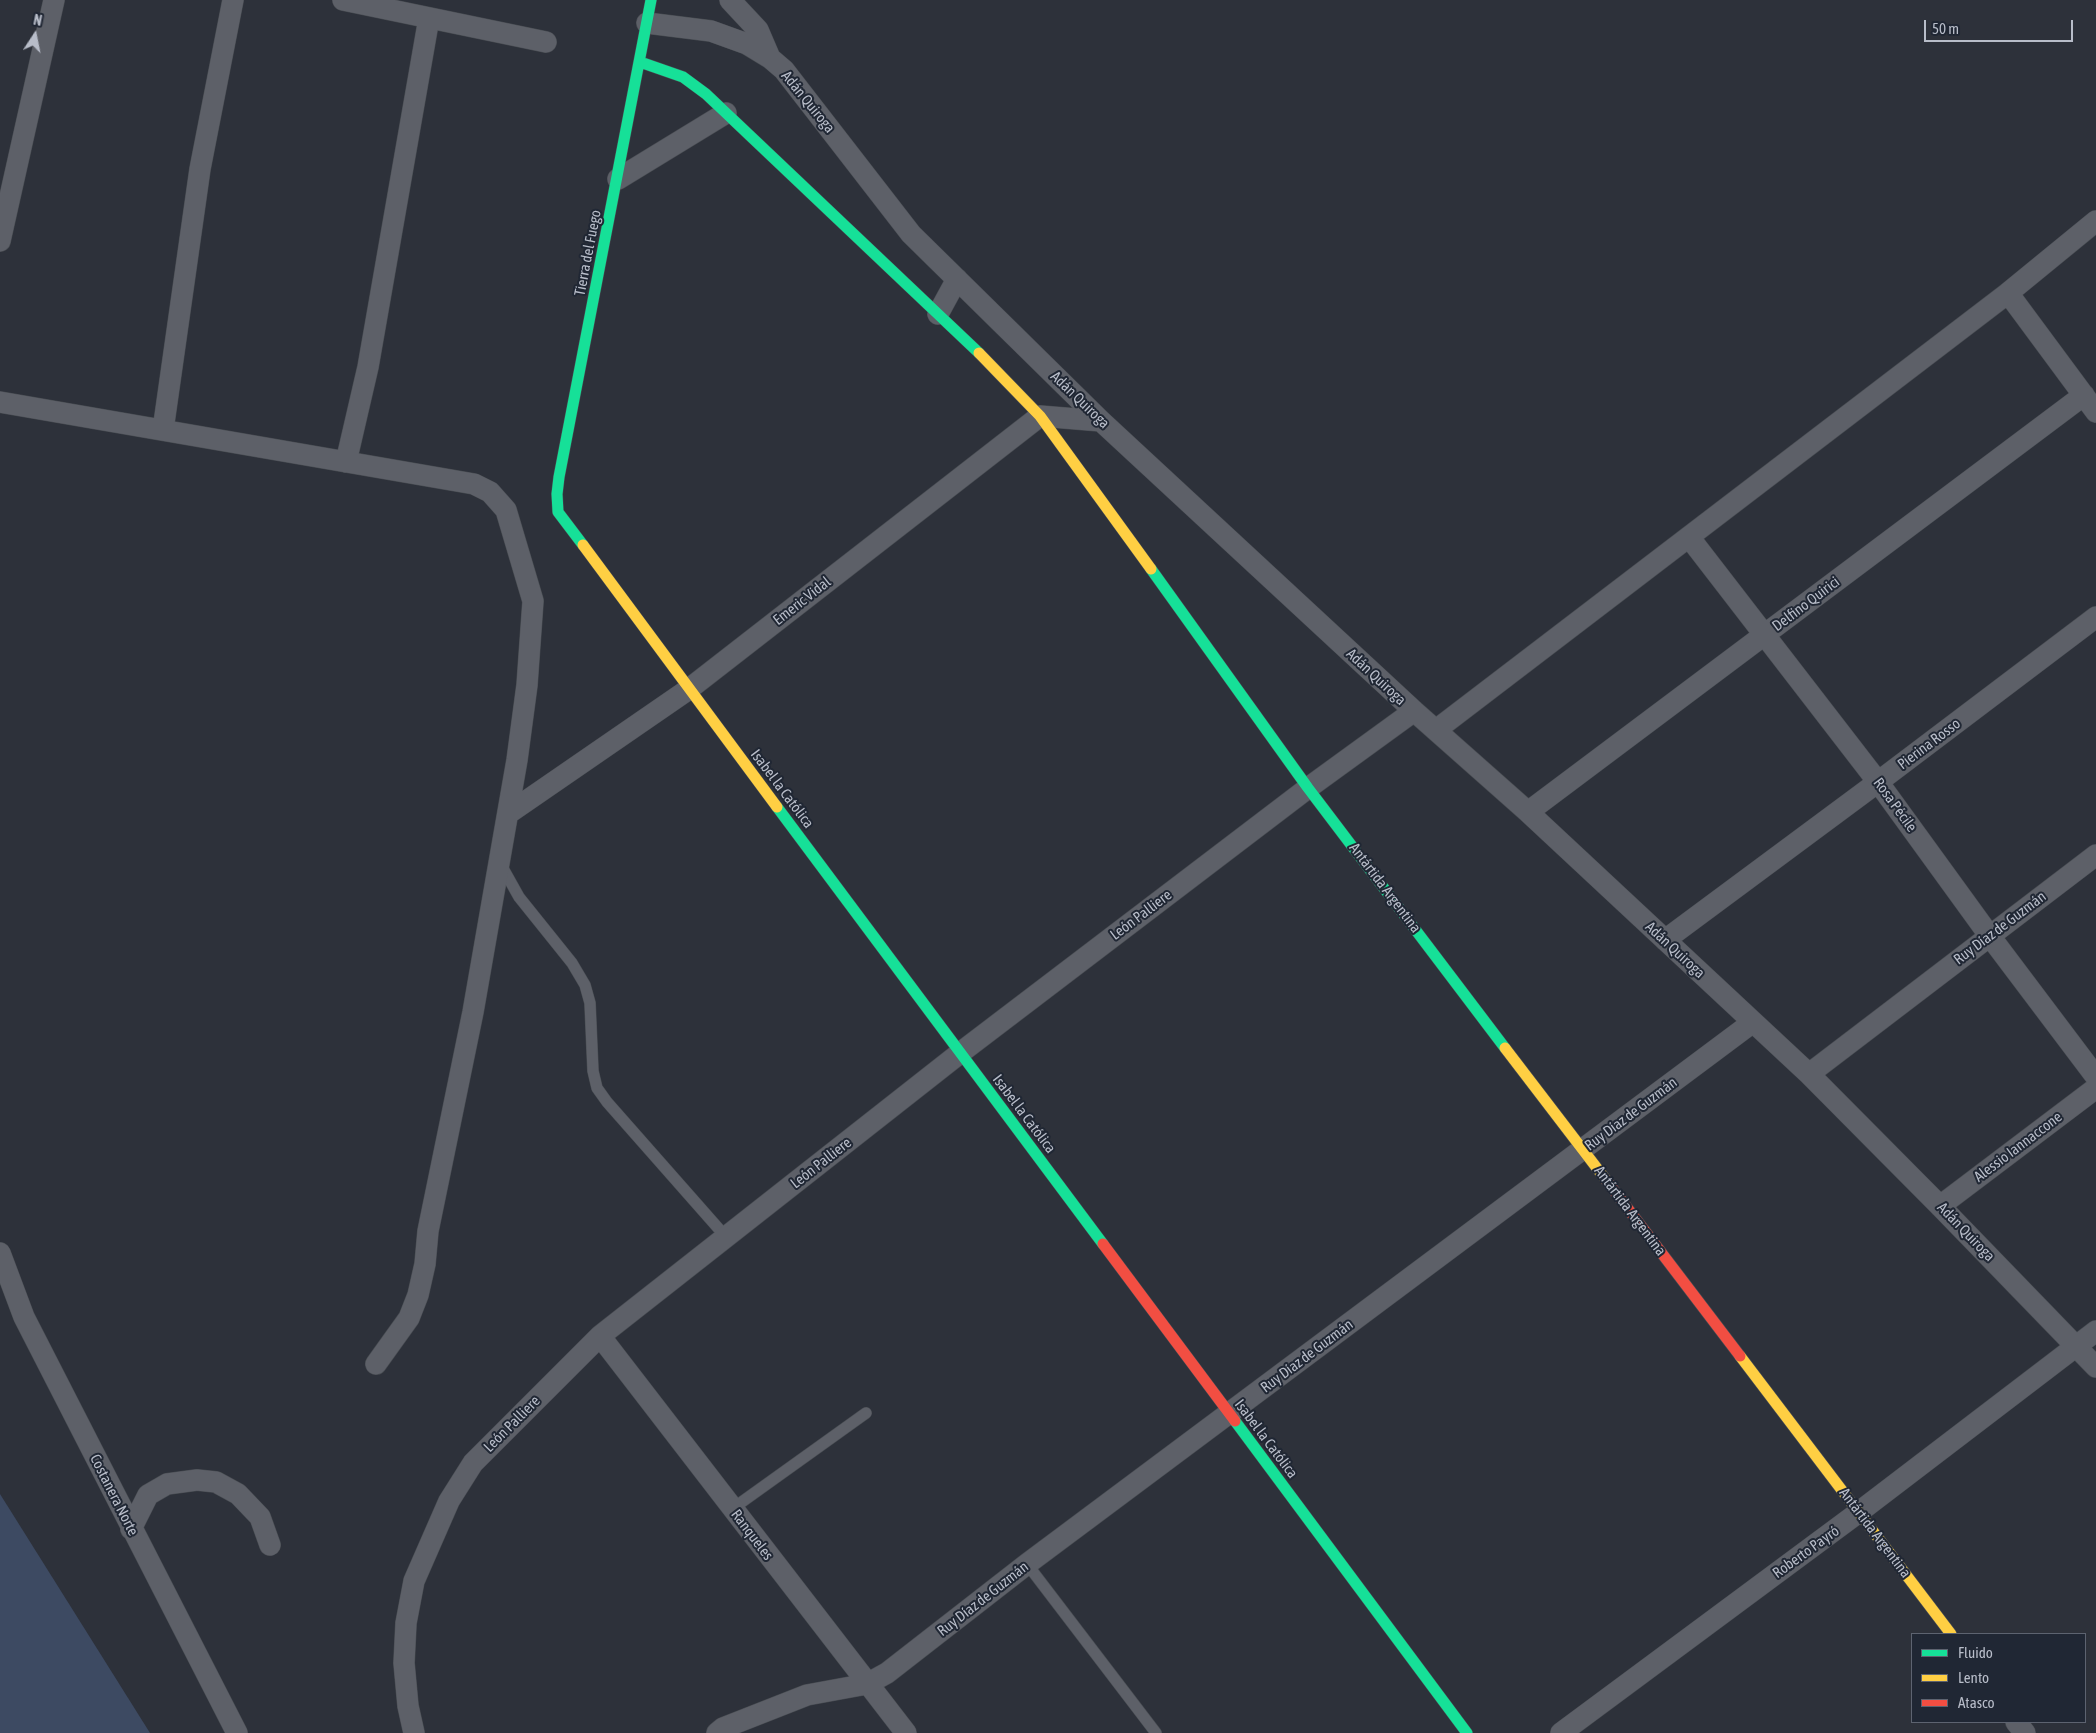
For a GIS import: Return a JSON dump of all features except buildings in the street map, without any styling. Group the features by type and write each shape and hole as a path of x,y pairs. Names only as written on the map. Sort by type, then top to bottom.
{"street":[{"path":"0,241 54,0"},
{"path":"162,430 200,169 234,0"},
{"path":"343,0 546,42"},
{"name":"Tierra del Fuego","path":"558,512 557,494 560,476 651,0"},
{"path":"730,0 758,30 770,58"},
{"path":"346,462 368,367 429,18"},
{"name":"Adán Quiroga","path":"647,23 711,31 747,44 770,58 784,70 911,234 1101,421 1414,711 1528,812 1809,1074 2096,1367"},
{"path":"640,62 683,77 706,94 990,363 1040,416 1308,788"},
{"path":"618,179 726,113"},
{"path":"1436,730 2008,293 2096,221"},
{"path":"938,314 957,279"},
{"path":"2008,293 2090,404"},
{"path":"0,402 474,484 490,492 506,510 533,601 527,685 509,814 471,1022 428,1231 425,1264 418,1295 409,1318 376,1364"},
{"name":"Delfino Quirici","path":"1528,812 1764,636 2090,404"},
{"path":"1040,416 1101,421"},
{"name":"Emeric Vidal","path":"509,814 689,688 1040,416"},
{"name":"Isabel la Católica","path":"558,512 1467,1733"},
{"name":"Rosa Pécile","path":"1689,537 1878,782 1989,935 2096,1077"},
{"name":"Pierina Rosso","path":"1664,940 1878,782 2096,617"},
{"name":"León Palliere","path":"414,1733 408,1706 404,1663 406,1623 414,1582 449,1501 473,1463 600,1336 960,1053 1308,788 1414,711"},
{"name":"Antártida Argentina","path":"1308,788 1950,1633"},
{"name":"Ruy Díaz de Guzmán","path":"1809,1074 2096,855"},
{"name":"Ruy Díaz de Guzmán","path":"717,1733 723,1728 807,1695 866,1684 887,1673 1027,1564 1753,1022"},
{"name":"Alessio Iannaccone","path":"1940,1206 2096,1088"},
{"name":"Costanera Norte","path":"0,1254 24,1317 237,1733"},
{"name":"Roberto Payró","path":"1561,1733 1859,1512 2096,1331"},
{"name":"Ranqueles","path":"600,1336 866,1684 906,1733"},
{"path":"131,1529 148,1494 167,1484 197,1480 216,1482 238,1494 260,1517 270,1545"}],"lane":[{"path":"500,863 519,896 572,963 585,985 590,1003 593,1071 597,1088 607,1102 726,1237"},
{"path":"732,1509 866,1413"},
{"path":"1027,1564 1156,1733"}],"water":[{"path":"0,1494 150,1733 0,1733"}],"traffic: fast":[{"path":"583,545 558,512 557,494 559,477 651,0"},
{"path":"640,62 683,77 706,94 979,353"},
{"path":"1151,569 1308,788 1505,1048"},
{"path":"777,807 1103,1244"},
{"path":"1235,1421 1467,1733"}],"traffic: slow":[{"path":"979,353 1040,416 1151,569"},
{"path":"583,545 777,807"},
{"path":"1505,1048 1606,1180"},
{"path":"1740,1356 1950,1633"}],"traffic: jam":[{"path":"1606,1180 1740,1356"},
{"path":"1103,1244 1235,1421"}]}
